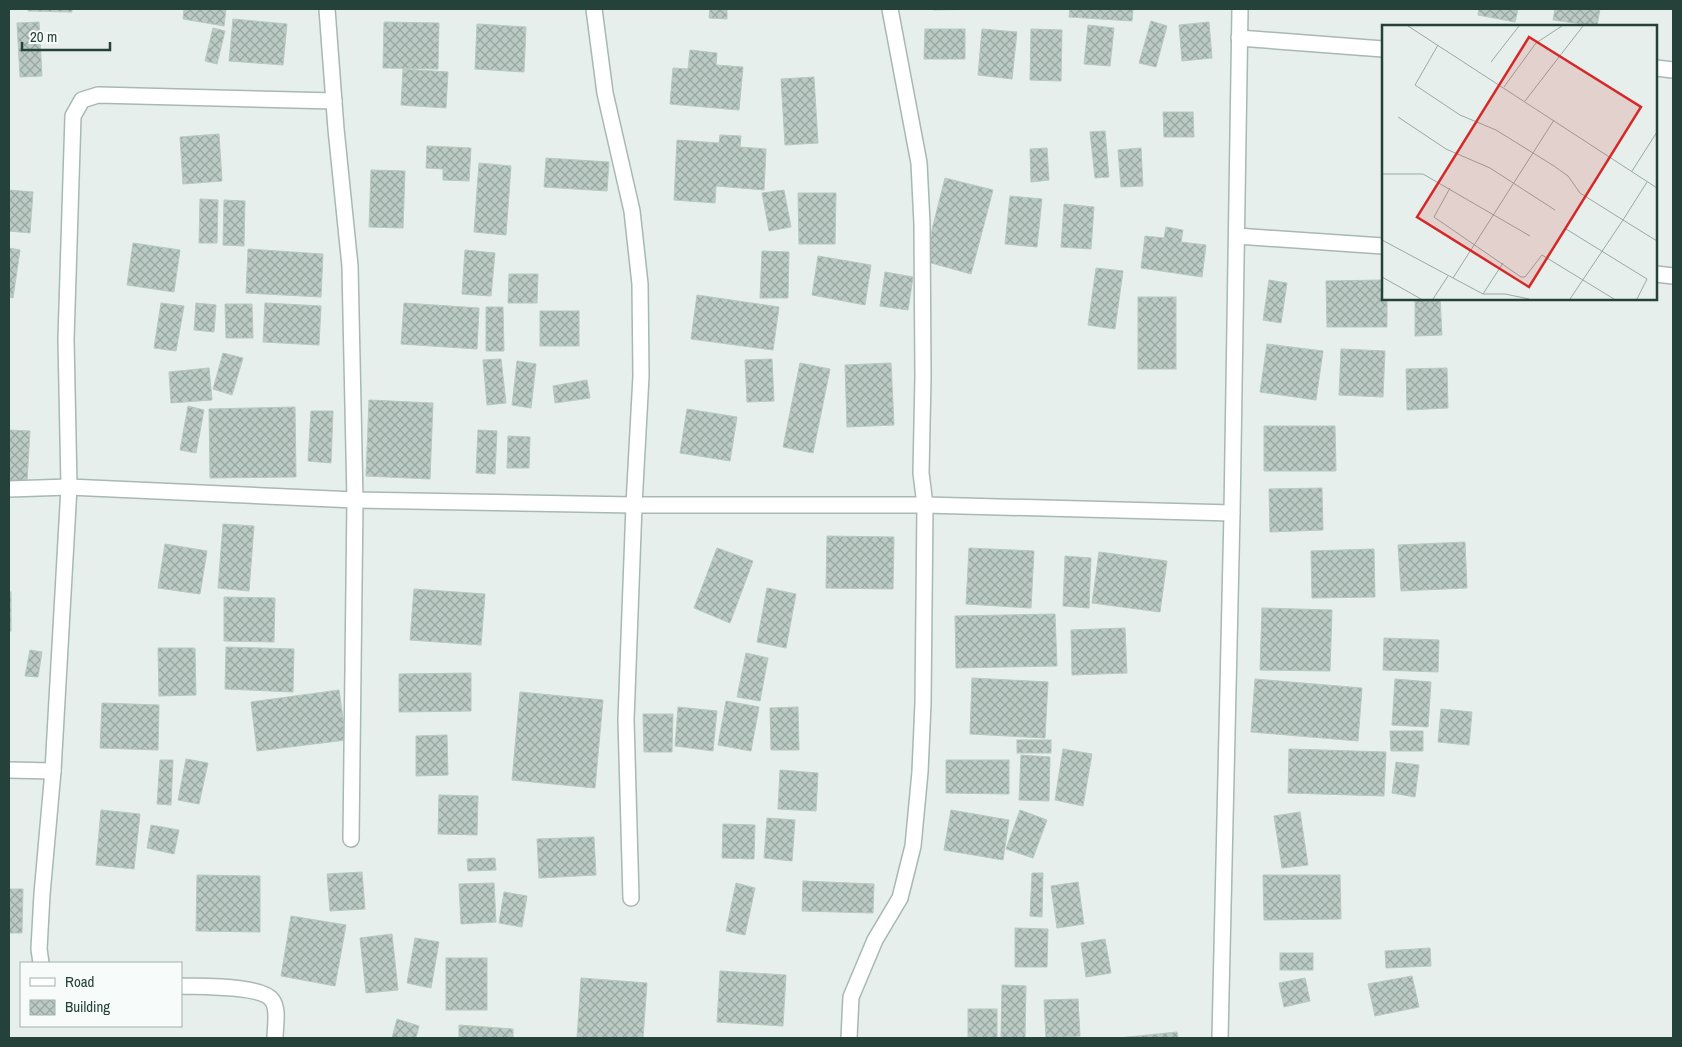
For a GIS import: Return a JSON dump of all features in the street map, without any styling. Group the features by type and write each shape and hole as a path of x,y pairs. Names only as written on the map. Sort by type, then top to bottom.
{"street":[{"path":"327,9 350,266 355,500 351,839"},
{"path":"594,9 605,94 632,211 640,284 641,376 626,720 631,898"},
{"path":"849,1038 851,997 876,940 900,898 913,846 920,772 923,704 925,505 921,473 922,224 919,163 890,9"},
{"path":"1220,1038 1232,513 1240,9"},
{"path":"1240,38 1382,49"},
{"path":"1657,68 1673,70"},
{"path":"41,962 39,949 42,894 53,771 69,487 66,338 73,116 82,100 98,96 334,101"},
{"path":"1237,236 1382,246"},
{"path":"1657,274 1673,276"},
{"path":"9,489 69,487 355,500 634,504 925,505 1232,513"},
{"path":"9,770 53,771"},
{"path":"182,986 252,990 264,993 273,1001 276,1015 275,1038"}],"building":[{"path":"28,9 72,9 72,12 28,11"},
{"path":"184,9 226,9 224,26 183,19"},
{"path":"710,9 727,9 727,19 709,18"},
{"path":"933,9 990,9 933,10"},
{"path":"1070,9 1133,9 1132,21 1069,17"},
{"path":"1479,9 1518,9 1515,22 1478,15"},
{"path":"1555,9 1600,9 1597,25 1553,20"},
{"path":"233,19 287,24 283,65 229,61"},
{"path":"1151,21 1167,26 1156,67 1139,63"},
{"path":"39,22 42,76 20,77 17,23"},
{"path":"384,22 439,23 438,69 383,68"},
{"path":"1209,22 1212,58 1182,61 1179,25"},
{"path":"477,24 526,27 524,72 475,69"},
{"path":"1088,25 1114,28 1110,66 1084,64"},
{"path":"213,28 225,31 217,64 205,61"},
{"path":"925,29 965,29 965,59 924,59"},
{"path":"982,29 1017,32 1012,79 978,75"},
{"path":"1031,29 1062,30 1061,81 1030,80"},
{"path":"690,50 717,53 716,65 743,67 739,110 670,104 673,68 688,69"},
{"path":"403,69 448,72 446,108 401,105"},
{"path":"814,77 818,143 785,145 781,79"},
{"path":"1163,112 1193,112 1194,137 1164,137"},
{"path":"1105,131 1109,177 1095,178 1090,132"},
{"path":"219,134 222,181 183,184 180,137"},
{"path":"720,135 741,136 740,147 766,149 764,190 716,186 715,203 674,200 677,140 719,143"},
{"path":"427,146 471,148 469,181 443,180 443,169 426,168"},
{"path":"1047,148 1049,180 1031,182 1030,149"},
{"path":"1141,148 1143,186 1121,187 1118,150"},
{"path":"546,158 609,162 607,191 544,187"},
{"path":"479,163 511,166 506,235 474,232"},
{"path":"371,170 405,171 403,228 369,227"},
{"path":"945,178 993,190 971,274 924,261"},
{"path":"9,190 33,192 30,233 9,231"},
{"path":"784,190 791,227 769,231 762,193"},
{"path":"798,193 836,193 835,244 799,244"},
{"path":"1010,196 1042,199 1037,247 1005,244"},
{"path":"200,199 218,200 217,243 199,243"},
{"path":"224,200 245,201 244,246 223,245"},
{"path":"1064,204 1094,207 1091,249 1061,247"},
{"path":"1166,227 1183,230 1181,242 1206,245 1202,277 1141,268 1145,236 1164,238"},
{"path":"133,243 180,250 174,292 127,285"},
{"path":"9,248 20,250 13,298 9,297"},
{"path":"248,249 323,254 321,297 246,293"},
{"path":"465,250 495,253 491,296 462,294"},
{"path":"762,251 789,252 788,298 760,298"},
{"path":"818,256 871,265 865,305 812,295"},
{"path":"1096,268 1123,271 1115,329 1088,325"},
{"path":"885,272 913,277 908,310 880,306"},
{"path":"509,274 538,274 537,303 508,303"},
{"path":"1269,280 1287,283 1281,323 1263,320"},
{"path":"1382,280 1382,300 1387,300 1387,327 1327,327 1326,281"},
{"path":"697,295 779,307 773,350 691,339"},
{"path":"1138,297 1176,297 1176,369 1138,369"},
{"path":"1415,300 1440,300 1442,335 1415,336"},
{"path":"161,303 184,306 176,351 154,348"},
{"path":"196,303 216,305 214,332 194,330"},
{"path":"265,303 321,306 319,345 263,342"},
{"path":"404,303 479,308 477,349 401,344"},
{"path":"225,304 252,304 253,338 226,338"},
{"path":"486,307 503,307 504,351 486,351"},
{"path":"540,311 579,311 579,346 540,346"},
{"path":"1267,344 1323,351 1316,400 1260,392"},
{"path":"1341,349 1385,351 1383,397 1339,395"},
{"path":"223,353 243,358 232,395 213,389"},
{"path":"501,359 506,403 487,405 483,360"},
{"path":"772,359 774,401 747,402 745,360"},
{"path":"517,361 536,364 531,408 512,405"},
{"path":"800,363 830,369 813,453 783,447"},
{"path":"891,363 894,425 847,427 845,365"},
{"path":"209,368 212,400 171,403 169,372"},
{"path":"1447,368 1448,408 1407,410 1406,369"},
{"path":"587,380 590,398 555,403 553,386"},
{"path":"369,400 433,403 430,479 366,476"},
{"path":"188,406 204,410 196,453 180,450"},
{"path":"295,407 296,477 210,478 209,409"},
{"path":"687,409 737,417 730,461 680,453"},
{"path":"311,411 333,411 331,463 308,461"},
{"path":"1264,426 1335,426 1336,471 1264,471"},
{"path":"9,430 30,431 27,481 9,480"},
{"path":"478,430 497,431 495,474 476,473"},
{"path":"508,436 530,437 529,468 507,468"},
{"path":"1322,488 1323,530 1270,532 1269,489"},
{"path":"223,524 254,526 249,591 218,588"},
{"path":"827,536 894,537 893,589 826,588"},
{"path":"1465,542 1467,588 1401,591 1398,545"},
{"path":"165,544 207,551 200,594 158,588"},
{"path":"717,548 753,561 730,623 694,608"},
{"path":"969,548 1034,551 1031,608 966,604"},
{"path":"1374,549 1375,597 1312,598 1311,551"},
{"path":"1099,552 1167,561 1160,612 1092,603"},
{"path":"1065,556 1091,558 1089,608 1063,606"},
{"path":"767,588 796,594 786,648 757,642"},
{"path":"414,589 485,594 481,645 410,640"},
{"path":"9,592 11,592 11,631 9,631"},
{"path":"224,597 275,598 274,642 224,641"},
{"path":"1262,608 1332,610 1330,671 1260,670"},
{"path":"1055,614 1057,666 956,668 955,616"},
{"path":"1125,628 1127,673 1072,675 1071,630"},
{"path":"1384,638 1439,640 1438,672 1383,670"},
{"path":"226,647 294,649 293,692 225,689"},
{"path":"158,648 195,648 196,695 159,696"},
{"path":"30,650 42,652 38,677 25,676"},
{"path":"746,653 768,658 760,701 737,697"},
{"path":"471,673 471,711 399,712 399,674"},
{"path":"972,678 1048,682 1045,738 970,734"},
{"path":"1255,679 1362,688 1358,741 1251,732"},
{"path":"1395,679 1431,682 1428,727 1392,725"},
{"path":"339,690 346,740 257,751 251,702"},
{"path":"520,692 603,700 595,788 512,780"},
{"path":"726,701 759,707 751,751 718,745"},
{"path":"102,703 159,705 158,750 100,748"},
{"path":"678,707 717,711 713,751 675,746"},
{"path":"798,707 799,750 771,750 770,708"},
{"path":"1441,709 1472,712 1469,745 1438,742"},
{"path":"643,714 673,714 672,752 644,752"},
{"path":"1390,731 1423,731 1423,751 1391,751"},
{"path":"447,735 448,775 416,776 416,736"},
{"path":"1017,740 1051,740 1051,753 1017,753"},
{"path":"1063,749 1092,754 1083,806 1055,800"},
{"path":"1289,749 1386,752 1384,796 1288,793"},
{"path":"1021,755 1050,757 1049,801 1019,800"},
{"path":"186,759 208,763 199,804 178,800"},
{"path":"160,760 173,760 171,805 157,804"},
{"path":"946,760 1009,760 1009,794 946,793"},
{"path":"1396,762 1419,765 1415,797 1392,793"},
{"path":"780,770 818,773 816,811 778,809"},
{"path":"439,795 478,796 477,835 438,834"},
{"path":"101,810 140,814 134,869 96,865"},
{"path":"951,810 1009,820 1003,860 944,850"},
{"path":"1020,810 1047,820 1033,858 1006,849"},
{"path":"1300,812 1308,865 1282,868 1274,816"},
{"path":"767,818 795,820 792,861 764,858"},
{"path":"723,824 755,825 754,859 722,858"},
{"path":"151,825 179,830 174,854 147,848"},
{"path":"594,837 596,875 539,878 537,839"},
{"path":"495,858 496,870 468,871 467,859"},
{"path":"362,872 365,909 330,911 327,874"},
{"path":"1032,873 1043,873 1042,917 1030,916"},
{"path":"197,875 260,876 260,932 196,931"},
{"path":"1263,875 1340,875 1341,919 1264,920"},
{"path":"803,881 874,884 873,913 802,911"},
{"path":"1078,882 1084,924 1057,928 1051,886"},
{"path":"494,883 496,922 461,924 459,884"},
{"path":"736,883 755,888 745,935 726,931"},
{"path":"9,889 23,889 22,933 9,933"},
{"path":"504,892 527,896 522,927 499,923"},
{"path":"291,916 346,925 335,986 281,976"},
{"path":"1015,928 1048,929 1047,967 1015,967"},
{"path":"392,934 398,990 366,993 360,938"},
{"path":"415,938 439,942 431,988 407,983"},
{"path":"1105,939 1111,973 1086,977 1081,943"},
{"path":"1430,948 1431,966 1386,968 1385,951"},
{"path":"1280,953 1313,953 1313,970 1280,970"},
{"path":"446,958 487,958 487,1010 446,1010"},
{"path":"720,971 786,975 783,1026 717,1022"},
{"path":"1412,976 1419,1007 1375,1016 1368,984"},
{"path":"581,978 647,983 643,1038 577,1038"},
{"path":"1305,978 1310,1001 1284,1007 1279,983"},
{"path":"1002,985 1026,986 1025,1038 1001,1038"},
{"path":"1078,999 1080,1036 1046,1038 1044,1000"},
{"path":"968,1009 997,1009 997,1038 968,1038"},
{"path":"397,1019 419,1026 416,1038 392,1038"},
{"path":"459,1025 513,1029 513,1038 459,1038"},
{"path":"1177,1032 1178,1038 1118,1038"}]}
